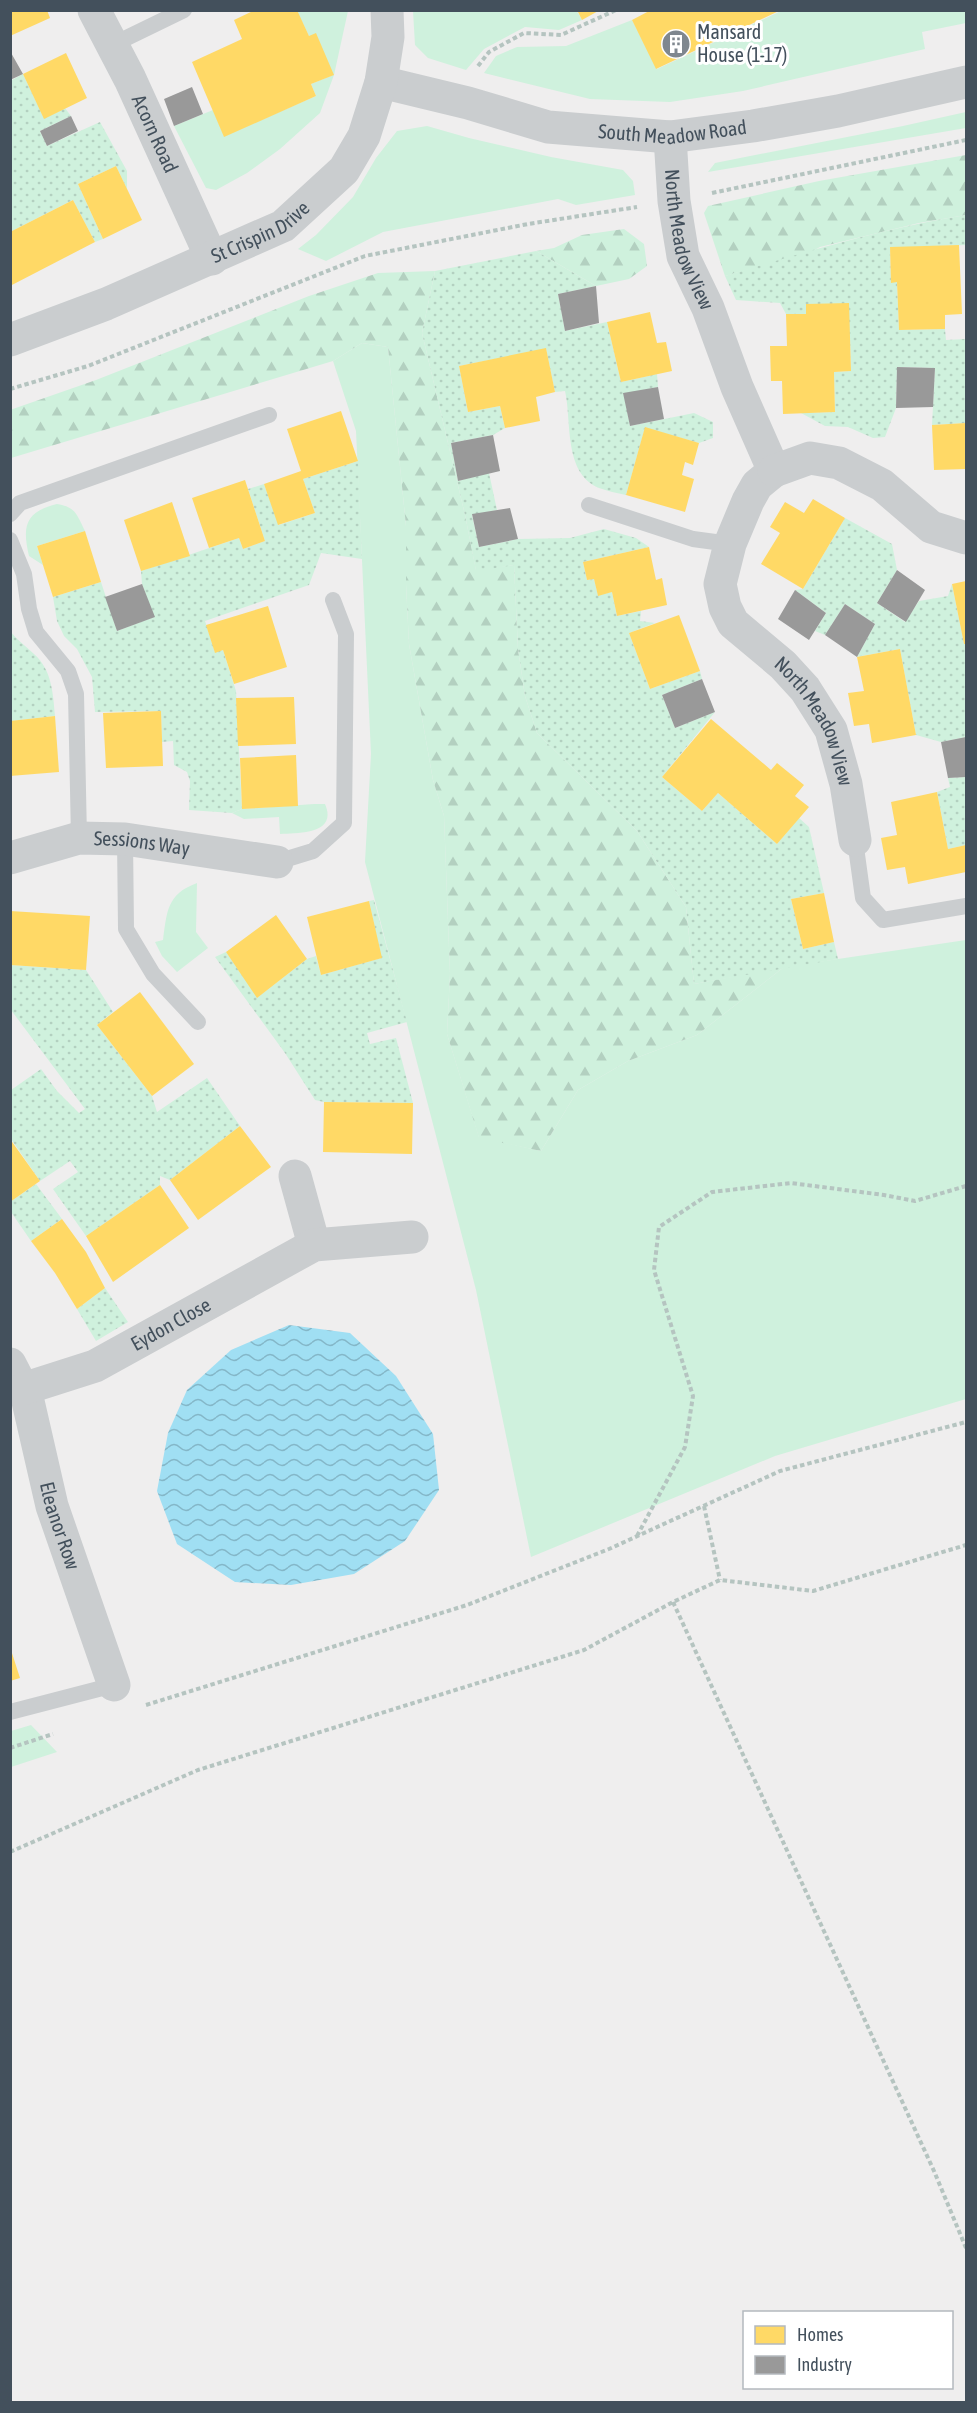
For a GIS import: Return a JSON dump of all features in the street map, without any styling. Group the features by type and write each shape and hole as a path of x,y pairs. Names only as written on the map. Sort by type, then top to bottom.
{"street":[{"name":"Acorn Road","path":"94,10 212,259"},
{"name":"St Crispin Drive","path":"10,340 106,304 283,226 344,170 364,136 381,82 388,37 387,10"},
{"name":"South Meadow Road","path":"381,82 468,103 548,128 670,137 753,126 838,111 966,82"},
{"name":"North Meadow View","path":"670,137 674,201 683,256 708,308 737,387 774,471"},
{"name":"North Meadow View","path":"855,840 846,784 831,730 799,683 783,665 733,623 725,606 720,584 730,544 757,485 774,471 810,458 839,463 882,485 931,527 966,538"},
{"name":"Sessions Way","path":"10,858 79,838 125,839 277,862"},
{"path":"295,1176 314,1245"},
{"name":"Eydon Close","path":"17,1377 95,1366 314,1245 412,1237"},
{"name":"Eleanor Row","path":"17,1377 27,1397 52,1506 125,1697"}],"lane":[{"path":"112,45 184,10"},
{"path":"10,514 21,504 269,415"},
{"path":"589,505 693,539 730,544"},
{"path":"10,540 24,574 28,609 36,632 68,671 75,694 79,838"},
{"path":"277,862 313,851 344,824 346,633 333,600"},
{"path":"125,839 126,929 153,974 198,1022"},
{"name":"North Meadow View","path":"855,840 863,898 883,920 966,906"},
{"path":"10,1712 125,1697"}],"path":[{"path":"475,69 489,52 524,33 561,35 616,10"},
{"path":"10,389 88,366 365,256 528,224 674,201 966,140"},
{"path":"637,1536 685,1447 693,1396 654,1270 659,1227 712,1192 791,1183 915,1201 966,1186"},
{"path":"125,1697 467,1605 637,1536 780,1471 966,1422"},
{"path":"704,1506 720,1580"},
{"path":"10,1852 198,1770 585,1650 673,1602 720,1580 813,1591 966,1545"},
{"path":"673,1602 929,2160 966,2248"},
{"path":"10,1748 56,1733"}],"green space":[{"path":"297,11 348,11 334,75 320,113 280,149 247,173 216,190 206,188 174,126 213,110 224,136 316,96 311,84 333,75"},
{"path":"413,11 577,11 582,20 559,30 525,27 484,49 466,70 428,58 415,45"},
{"path":"781,11 966,11 966,23 922,32 925,49 743,91 670,102 590,99 484,73 496,56 517,47 566,46 632,20 657,69"},
{"path":"23,74 44,118 65,108 71,116 40,131 47,146 100,122 127,171 127,189 116,166 78,184 103,239 95,242 73,200 12,231 10,227 10,81"},
{"path":"966,112 966,128 708,172 715,163"},
{"path":"427,126 551,157 623,170 633,181 635,195 576,205 558,199 383,232 326,261 298,249 316,235 353,197 376,158 397,131"},
{"path":"966,155 966,215 919,223 820,247 811,252 725,276 704,213 708,206 819,181"},
{"path":"966,215 966,245 890,248 891,282 897,282 899,330 945,329 946,340 966,339 966,423 932,425 935,368 897,367 896,408 885,437 873,438 848,427 825,426 801,413 835,412 834,372 851,371 850,338 806,304 806,314 786,314 780,303 736,300 725,276 875,234"},
{"path":"624,229 644,244 647,266 629,279 596,286 536,251 554,248 582,235"},
{"path":"536,251 596,286 558,294 565,331 607,322 621,382 657,374 658,387 624,394 630,426 694,413 713,422 713,438 699,443 645,428 626,495 605,490 587,481 579,471 571,445 565,391 555,392 546,349 459,366 468,412 500,406 505,428 493,435 451,443 458,481 489,473 497,510 472,515 479,547 518,539 570,538 604,529 636,538 649,547 583,562 587,580 594,579 598,595 612,592 617,616 641,611 640,621 655,623 629,633 650,689 700,671 702,679 662,695 675,728 715,712 662,777 702,811 718,793 777,844 799,818 809,827 824,893 791,899 803,949 834,942 838,959 694,984 686,907 637,831 537,733 525,696 518,649 514,565 476,571 422,333 435,271"},
{"path":"435,271 422,333 476,570 514,565 518,649 525,696 537,733 637,831 686,907 694,984 784,967 697,1035 628,1061 578,1090 541,1151 479,1138 447,1034 450,974 444,816 433,780 409,644 406,526 388,347 362,343 333,361 11,458 10,410 96,380 309,296 378,273"},
{"path":"362,343 388,347 406,526 409,644 433,780 444,816 450,974 447,1034 479,1137 541,1151 578,1090 628,1061 697,1035 784,967 966,940 966,1399 775,1456 531,1557 476,1290 365,862 371,754 356,431 333,361"},
{"path":"358,461 362,559 321,553 309,585 205,621 215,652 223,650 236,691 242,809 232,813 189,810 190,781 187,772 174,765 173,741 162,742 161,711 95,712 92,677 77,649 64,636 57,621 53,597 101,582 117,631 154,617 142,584 141,571 239,538 243,549 265,541 248,489 264,484 279,525 315,513 303,479"},
{"path":"57,504 72,510 78,516 85,531 37,546 43,565 29,556 26,528 32,516 38,511"},
{"path":"845,518 892,544 897,570 877,603 905,622 919,601 948,596 952,584 964,644 966,644 966,737 941,742 916,735 900,649 857,657 875,624 845,604 825,635 815,631 826,613 795,590 803,589"},
{"path":"10,631 45,667 51,682 55,716 11,721"},
{"path":"966,777 966,845 948,849 937,792 950,787 948,778"},
{"path":"325,804 328,814 326,821 314,830 297,833 280,834 279,817 244,819 232,813 242,809"},
{"path":"197,883 196,932 208,948 177,972 162,956 155,942 163,940 168,912 174,898 187,887"},
{"path":"374,900 407,1022 367,1033 370,1044 396,1038 413,1103 315,1100 285,1053 215,957 226,952 258,997 307,959 316,956 321,975 381,958 369,901"},
{"path":"10,965 86,970 113,1012 97,1025 152,1096 157,1112 207,1078 240,1126 170,1180 160,1176 160,1185 86,1236 53,1189 78,1172 70,1161 40,1181 11,1139 11,1090 41,1069 57,1091 79,1113 85,1109 11,1010"},
{"path":"36,1184 62,1219 31,1241 11,1212 10,1202"},
{"path":"105,1288 128,1322 96,1341 77,1309"},
{"path":"31,1725 57,1752 11,1767 11,1731"}],"water":[{"path":"289,1325 350,1333 396,1376 433,1434 439,1490 405,1541 354,1574 291,1585 235,1582 177,1544 157,1491 168,1433 187,1390 231,1350"}],"building: Homes":[{"path":"10,10 47,10 50,18 10,36"},
{"path":"255,10 297,10 309,36 316,33 334,75 311,84 316,96 224,137 192,62 242,39 234,20"},
{"path":"577,10 600,10 582,20"},
{"name":"Mansard House (1-17)","path":"651,10 781,10 656,69 632,20"},
{"path":"66,53 87,98 44,119 23,74"},
{"path":"116,166 142,220 103,239 78,184"},
{"path":"73,200 95,242 10,286 10,227 12,231"},
{"path":"959,245 962,314 945,315 945,329 899,330 897,282 891,283 890,247"},
{"path":"849,303 851,371 834,372 835,412 783,414 782,381 771,381 770,346 787,346 786,314 806,314 806,304"},
{"path":"650,312 657,343 666,342 672,371 621,382 607,322"},
{"path":"546,348 555,392 536,397 540,421 505,428 500,406 468,412 459,366"},
{"path":"341,411 358,461 303,479 315,513 278,525 264,484 301,471 287,429"},
{"path":"966,423 966,469 934,470 932,425"},
{"path":"645,427 699,443 693,465 685,462 682,475 694,479 685,512 626,495"},
{"path":"245,480 265,541 243,549 239,538 209,548 192,498"},
{"path":"813,499 845,518 803,589 761,564 780,533 770,527 785,502 804,513"},
{"path":"172,502 190,556 141,571 124,520"},
{"path":"85,531 101,582 53,597 37,546"},
{"path":"649,547 656,580 662,578 667,605 617,616 612,592 598,596 594,579 587,580 583,562"},
{"path":"966,581 966,644 964,644 952,584"},
{"path":"268,606 287,667 234,684 223,650 215,653 206,625"},
{"path":"679,615 700,671 650,689 629,633"},
{"path":"900,649 916,735 872,743 869,724 854,726 848,693 864,691 857,657"},
{"path":"294,697 296,744 238,746 236,698"},
{"path":"161,711 163,766 106,768 103,713"},
{"path":"55,716 59,772 10,776 10,721"},
{"path":"711,719 771,770 777,763 804,785 795,796 809,807 777,844 718,793 702,811 662,777"},
{"path":"296,755 298,806 242,809 240,758"},
{"path":"937,792 948,849 966,845 966,872 908,884 905,867 887,870 881,838 897,835 891,802"},
{"path":"824,893 834,942 803,949 791,899"},
{"path":"369,901 382,958 321,975 307,917"},
{"path":"10,911 90,916 86,970 10,965"},
{"path":"276,915 307,959 257,998 226,952"},
{"path":"140,992 194,1064 152,1096 97,1025"},
{"path":"324,1102 413,1103 412,1154 323,1152"},
{"path":"240,1126 271,1167 198,1220 170,1180"},
{"path":"10,1139 40,1181 10,1202"},
{"path":"160,1185 189,1228 113,1282 86,1236"},
{"path":"62,1219 86,1252 105,1288 77,1309 55,1273 31,1241"},
{"path":"10,1651 20,1678 10,1681"}],"building: Industry":[{"path":"10,51 23,74 10,80"},
{"path":"192,87 203,114 174,126 164,99"},
{"path":"71,116 78,131 47,146 40,131"},
{"path":"596,286 599,323 565,331 558,294"},
{"path":"897,367 935,368 933,407 896,408"},
{"path":"658,387 664,419 630,426 623,393"},
{"path":"493,435 500,471 458,481 451,443"},
{"path":"510,508 518,539 479,547 472,514"},
{"path":"897,570 925,590 906,622 877,603"},
{"path":"142,584 155,617 117,631 105,597"},
{"path":"795,590 826,613 809,640 778,619"},
{"path":"845,604 875,624 857,657 825,635"},
{"path":"702,679 715,712 675,728 662,695"},
{"path":"966,737 966,777 948,778 941,742"}],"place":[{"name":"Mansard House (1-17)","path":"676,44"}]}
